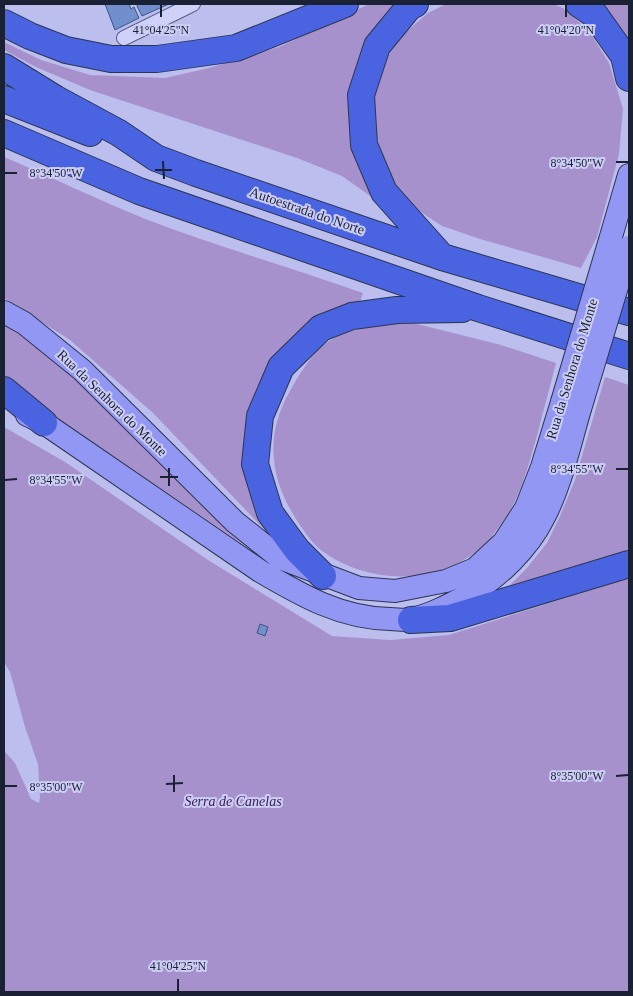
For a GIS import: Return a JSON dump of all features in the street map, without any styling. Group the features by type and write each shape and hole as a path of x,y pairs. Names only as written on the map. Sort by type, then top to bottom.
{"highway":[{"path":"4,23 30,36 66,50 111,59 157,59 236,48 345,4"},
{"path":"415,4 409,7 377,46 361,95 364,145 384,192 442,257"},
{"path":"579,4 595,14 624,56 629,78"},
{"name":"Autoestrada do Norte","path":"4,67 56,100 119,133 156,158 196,174 442,257 629,312"},
{"path":"4,99 156,158"},
{"path":"4,133 139,191 478,308 629,356"},
{"path":"323,576 297,550 270,513 255,464 260,416 281,367 321,328 352,316 398,310 478,308"},
{"path":"4,390 44,423"},
{"path":"411,620 450,618 629,564"}],"main road":[{"name":"Rua da Senhora do Monte","path":"4,405 44,423 260,570 294,591 320,604 373,619 411,620 450,605 486,585 519,554 544,518 561,475 571,406 620,244 629,175"},
{"name":"Rua da Senhora do Monte","path":"4,312 24,323 82,370 235,522 280,558 323,576 359,588 395,591 446,581 475,568 504,542 526,508 542,467 571,406"}],"street":[{"path":"124,38 193,4"}],"green space":[{"path":"369,4 399,4 359,66 373,198 342,176 297,158 90,90 36,67 4,50 4,42 41,60 90,75 165,78 209,68 279,47"},
{"path":"446,4 553,4 563,8 589,31 609,63 623,109 619,154 597,237 581,268 442,226 407,203 378,159 372,94 381,67 400,37 428,13"},
{"path":"590,4 629,4 629,53"},
{"path":"4,157 143,218 197,238 363,293 359,305 274,361 257,388 247,421 283,549 153,413 70,340 4,298"},
{"path":"4,319 79,377 195,499 253,551 4,382"},
{"path":"376,324 417,324 501,345 556,363 527,470 509,513 490,538 477,551 460,562 422,575 382,575 362,571 325,553 313,543 298,522 281,490 276,474 274,441 276,425 293,385 304,368 325,343 346,333"},
{"path":"605,377 629,385 629,558 500,595 526,569 547,543 575,480"},
{"name":"Serra de Canelas","path":"4,427 65,462 208,560 332,636 390,640 449,635 629,578 629,992 4,992 4,751 15,763 31,799 39,803 40,798 38,764 25,727 10,672 4,662"}],"building":[{"path":"105,4 129,4 131,9 134,7 139,18 115,30"},
{"path":"138,4 169,4 142,16 137,6"},
{"path":"260,624 268,627 265,636 257,633"}]}
